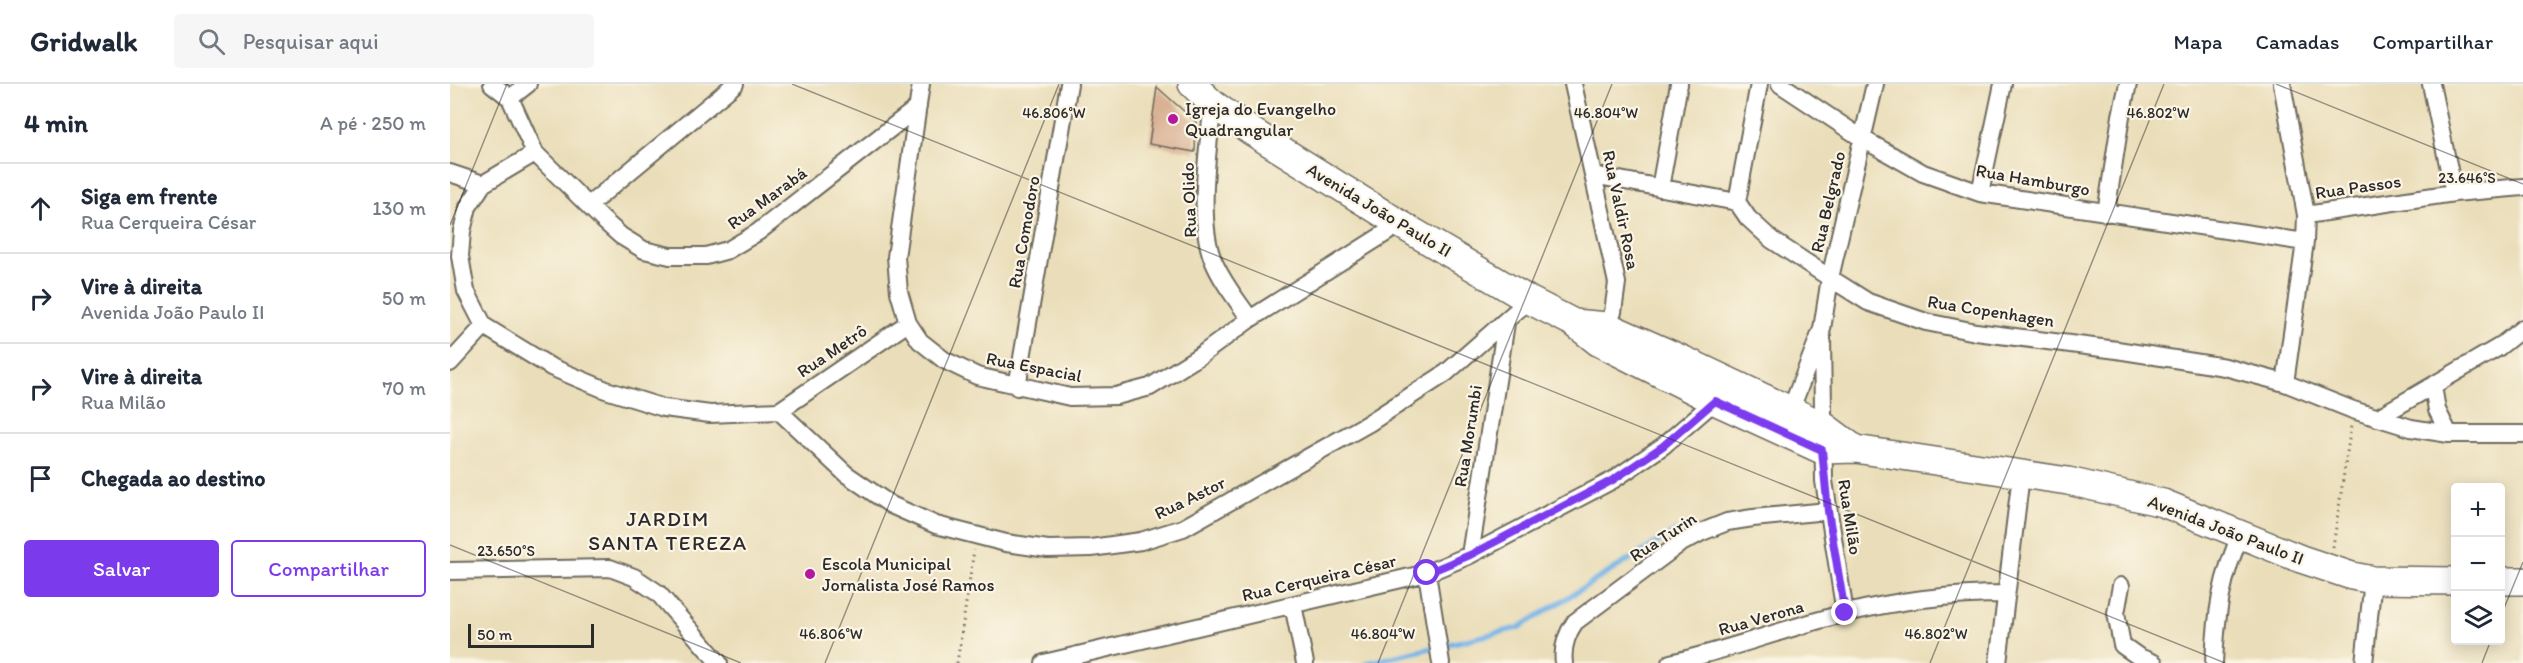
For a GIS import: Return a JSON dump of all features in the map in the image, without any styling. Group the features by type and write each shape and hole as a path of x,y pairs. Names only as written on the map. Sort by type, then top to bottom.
{"main road":[{"name":"Avenida João Paulo II","path":"1192,84 1213,104 1251,131 1400,224 1529,300 1823,438 1855,450 2068,481 2163,503 2330,569 2373,580 2451,581"},
{"path":"2505,581 2523,581"}],"street":[{"path":"492,84 510,98 528,84"},
{"path":"589,204 735,84"},
{"name":"Rua Espacial","path":"921,84 896,257 899,292 908,323 920,341 944,360 977,376 1017,387 1070,397 1116,396 1150,387 1201,355 1250,319 1400,224"},
{"name":"Rua Comodoro","path":"1017,387 1069,84"},
{"name":"Rua Valdir Rosa","path":"1573,84 1617,283 1617,296 1603,334"},
{"path":"1660,188 1679,84"},
{"path":"1593,175 1737,202 1760,84"},
{"name":"Rua Hamburgo","path":"1780,84 1863,139 1923,173 1980,194 2305,242"},
{"name":"Rua Belgrado","path":"1786,421 1821,329 1830,278 1875,84"},
{"path":"1980,194 2002,84"},
{"path":"2106,213 2128,84"},
{"path":"2282,84 2306,215 2305,242 2285,383"},
{"path":"2431,84 2454,193"},
{"name":"Rua Marabá","path":"510,98 535,153 621,236 644,250 670,256 706,256 728,250 758,232 918,107"},
{"name":"Rua Olido","path":"1213,104 1207,154 1206,214 1210,250 1223,279 1250,319"},
{"path":"535,153 483,184 468,207 462,231 460,256 466,291 483,326 551,367 606,390 664,408 710,414 779,411"},
{"path":"450,173 483,184"},
{"name":"Rua Passos","path":"2306,215 2454,193 2523,187"},
{"name":"Rua Copenhagen","path":"1737,202 1748,218 1772,240 1830,278 1868,302 1926,322 1976,332 2117,350 2224,367 2285,383 2353,410 2410,428 2449,434 2523,434"},
{"name":"Rua Astor","path":"779,411 846,474 891,505 936,525 976,536 1048,549 1090,549 1141,542 1183,528 1369,423 1446,373 1506,323 1529,300"},
{"name":"Rua Metrô","path":"779,411 908,323"},
{"name":"Rua Morumbi","path":"1470,555 1506,323"},
{"path":"450,363 483,326"},
{"path":"2376,418 2499,347 2523,328"},
{"name":"Rua Belgrado","path":"1821,329 1823,438"},
{"path":"2433,386 2437,410 2449,434"},
{"name":"Rua Cerqueira César","path":"1044,663 1427,573 1470,555 1613,480 1663,446 1720,390"},
{"name":"Rua Milão","path":"1823,438 1828,511 1845,613"},
{"path":"1998,663 2021,475"},
{"name":"Rua Turin","path":"1564,663 1566,638 1575,622 1678,545 1727,522 1828,511"},
{"path":"2214,663 2220,590 2230,557 2242,533"},
{"path":"450,571 610,568 634,577 658,593 719,663"},
{"path":"1427,573 1441,663"},
{"path":"2364,663 2373,580"},
{"path":"2121,586 2116,613 2122,645 2139,657 2154,663"},
{"name":"Rua Verona","path":"1670,663 1845,613 1927,598 1966,594 2006,594"},
{"path":"1293,605 1305,663"}],"path":[{"path":"2330,569 2353,410"},
{"path":"957,663 976,536"}],"building":[{"name":"Igreja do Evangelho Quadrangular","path":"1157,87 1196,122 1195,152 1149,144"}],"waterway":[{"path":"1367,663 1518,628 1676,531"}],"place":[{"name":"Igreja do Evangelho Quadrangular","path":"1173,119"},
{"name":"Escola Municipal Jornalista José Ramos","path":"810,574"}],"district":[{"name":"JARDIM SANTA TEREZA","path":"668,530"}],"route":[{"path":"1427,573 1470,555 1613,480 1663,446 1715,401 1822,450 1828,511 1845,613"}]}
